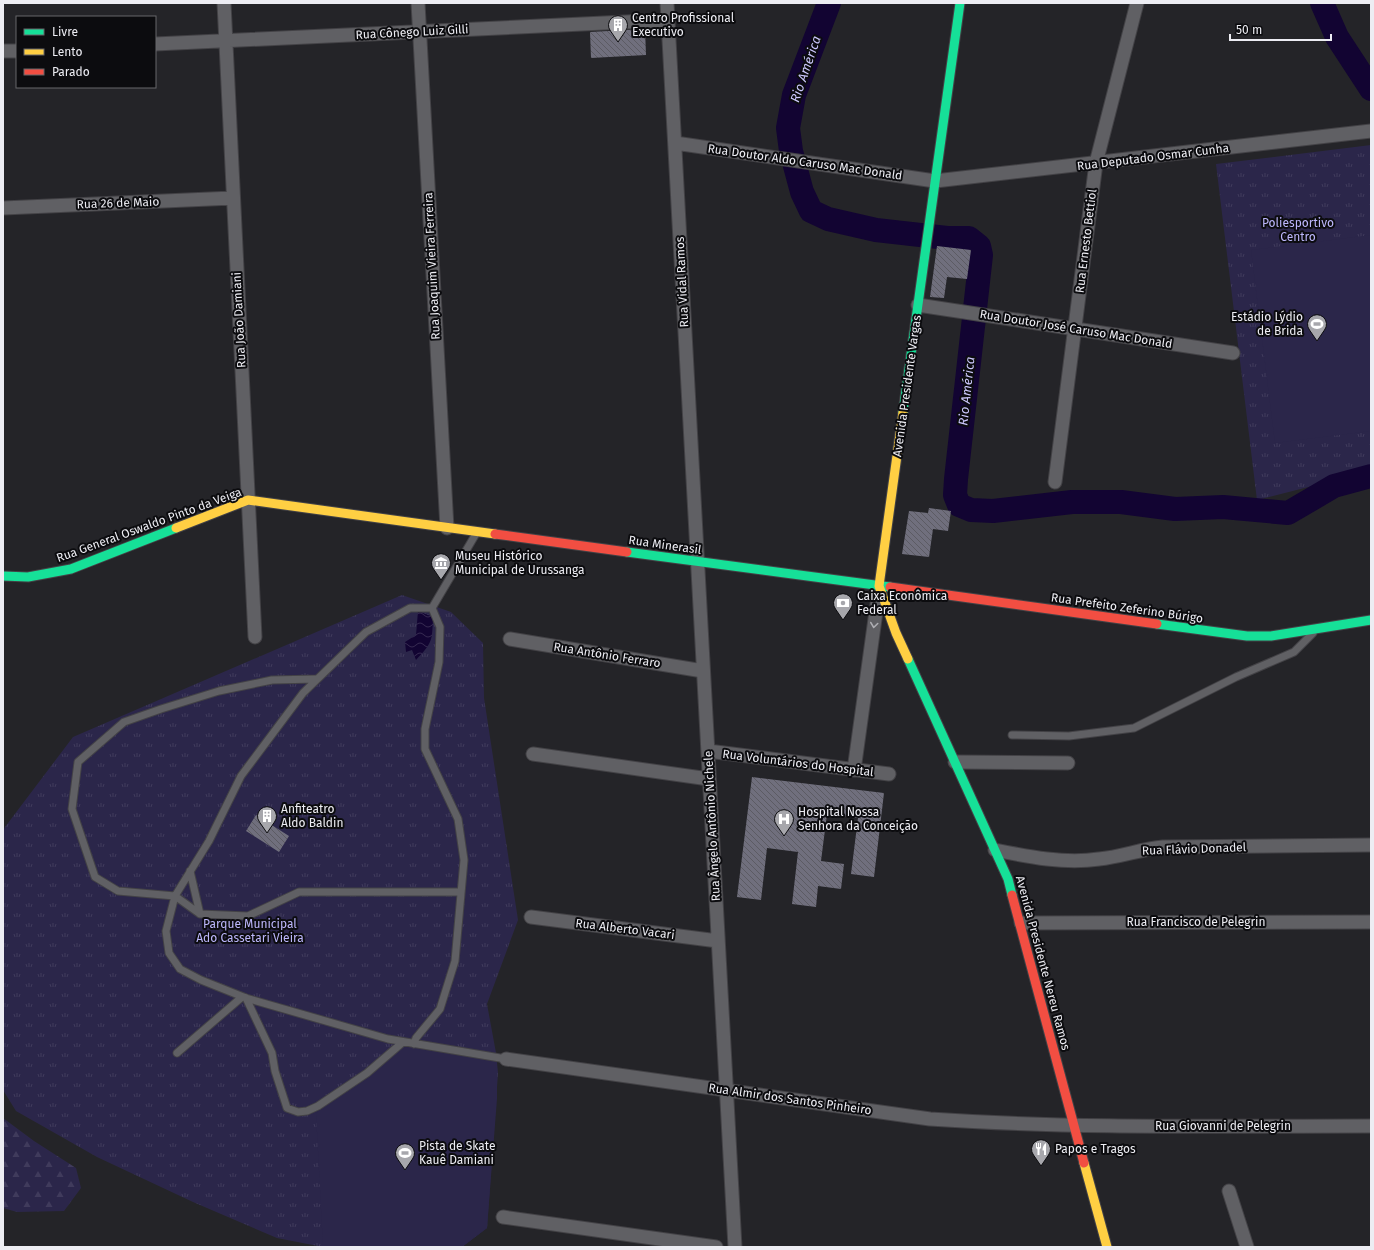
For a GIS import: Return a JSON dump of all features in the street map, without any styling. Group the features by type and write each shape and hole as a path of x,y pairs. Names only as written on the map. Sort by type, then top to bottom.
{"street":[{"name":"Rua João Damiani","path":"224,3 255,637"},
{"name":"Rua Joaquim Vieira Ferreira","path":"418,3 447,528"},
{"name":"Rua Vidal Ramos","path":"667,3 698,562"},
{"name":"Avenida Presidente Vargas","path":"854,770 960,3"},
{"name":"Rua Ernesto Bettiol","path":"1055,482 1096,163 1137,3"},
{"name":"Rua Cônego Luiz Gilli","path":"156,44 668,20"},
{"path":"3,51 16,51"},
{"name":"Rua Deputado Osmar Cunha","path":"935,181 1371,131"},
{"name":"Rua Doutor Aldo Caruso Mac Donald","path":"675,143 935,181"},
{"name":"Rua 26 de Maio","path":"3,208 233,198"},
{"name":"Rua Doutor José Caruso Mac Donald","path":"918,305 1233,353"},
{"name":"Rua General Oswaldo Pinto da Veiga","path":"3,576 28,577 71,569 248,500 447,528"},
{"name":"Rua Minerasil","path":"447,528 879,586"},
{"name":"Rua Ângelo Antônio Nichele","path":"698,562 735,1247"},
{"name":"Rua Prefeito Zeferino Búrigo","path":"879,586 1247,636 1271,636 1371,620"},
{"name":"Avenida Presidente Nereu Ramos","path":"879,586 896,633 1008,879 1107,1247"},
{"name":"Rua Antônio Ferraro","path":"510,639 703,671"},
{"name":"Rua Voluntários do Hospital","path":"708,751 889,774"},
{"path":"533,754 709,779"},
{"path":"955,762 1068,763"},
{"name":"Rua Flávio Donadel","path":"995,850 1023,856 1075,861 1100,859 1133,851 1163,847 1371,845"},
{"name":"Rua Alberto Vacari","path":"532,917 718,941"},
{"name":"Rua Francisco de Pelegrin","path":"1021,923 1371,922"},
{"name":"Rua Almir dos Santos Pinheiro","path":"506,1059 930,1119 996,1123 1075,1125"},
{"name":"Rua Giovanni de Pelegrin","path":"1075,1125 1371,1126"},
{"path":"1229,1191 1247,1247"},
{"path":"503,1217 716,1247"}],"lane":[{"path":"432,608 477,532"},
{"path":"432,608 410,608 366,632 303,693 241,776 209,841 175,896 166,931 169,953 180,968 201,980 244,997 388,1039 506,1059"},
{"path":"414,1044 416,1038 440,1009 450,980 455,961 464,860 458,819 425,749 425,729 439,662 440,627 432,608"},
{"path":"1012,735 1069,736 1134,728 1236,677 1294,652 1317,629"},
{"path":"316,679 272,680 219,692 124,722 78,762 72,809 95,877 118,891 175,896 200,914 248,916 299,892 460,892"},
{"path":"190,871 200,914"},
{"path":"244,997 272,1053 275,1071 287,1108 298,1112 307,1111 318,1106 367,1073 403,1042"},
{"path":"177,1053 244,997"}],"green space":[{"name":"Poliesportivo Centro","path":"1371,145 1371,471 1257,500 1216,164"},
{"name":"Estádio Lýdio de Brida","path":"1371,235 1371,431 1275,443 1251,250"},
{"name":"Parque Municipal Ado Cassetari Vieira","path":"402,595 451,612 483,643 484,698 518,920 487,1004 498,1073 487,1228 462,1247 323,1247 277,1238 193,1202 97,1157 16,1111 3,1090 3,831 73,737"},
{"name":"Pista de Skate Kauê Damiani","path":"405,1046 497,1062 497,1099 487,1228 462,1247 323,1247 316,1113"},
{"path":"3,1118 34,1141 76,1168 81,1188 64,1211 17,1212 3,1208"}],"water":[{"path":"418,611 433,617 433,625 429,645 416,660 412,650 406,652 405,642 416,635"}],"building":[{"name":"Centro Profissional Executivo","path":"645,29 646,55 591,58 590,32"},
{"path":"937,246 971,250 967,279 947,277 944,298 930,297"},
{"path":"929,508 951,511 948,531 933,529 929,557 902,554 909,511 928,513"},
{"name":"Hospital Nossa Senhora da Conceição","path":"752,777 884,793 874,877 851,874 858,818 827,814 821,861 844,864 841,889 818,886 816,907 792,904 798,852 767,848 761,900 737,897"},
{"name":"Anfiteatro Aldo Baldin","path":"256,815 289,836 279,852 246,831"}],"waterway":[{"name":"Rio América","path":"829,3 794,95 788,128 791,151 802,192 811,211 828,219 876,230 947,238 969,238 979,246 981,255 956,479 955,495 959,505 971,510 993,511 1072,502 1121,502 1175,509 1223,507 1288,513 1334,486 1371,476"},
{"path":"1322,3 1337,37 1371,89"}],"traffic: fast":[{"path":"903,412 960,3"},
{"path":"3,576 28,577 71,569 176,528"},
{"path":"627,552 890,587"},
{"path":"1157,624 1247,636 1271,636 1371,620"},
{"path":"908,659 1008,879 1012,895"}],"traffic: slow":[{"path":"903,412 879,586 896,633 908,659"},
{"path":"176,528 248,500 495,534"},
{"path":"1084,1163 1107,1247"}],"traffic: jam":[{"path":"495,534 627,552"},
{"path":"890,587 1157,624"},
{"path":"1012,895 1084,1163"}],"place":[{"name":"Centro Profissional Executivo","path":"618,42"},
{"name":"Estádio Lýdio de Brida","path":"1317,341"},
{"name":"Museu Histórico Municipal de Urussanga","path":"441,580"},
{"name":"Caixa Econômica Federal","path":"843,620"},
{"name":"Anfiteatro Aldo Baldin","path":"267,833"},
{"name":"Hospital Nossa Senhora da Conceição","path":"784,836"},
{"name":"Papos e Tragos","path":"1041,1166"},
{"name":"Pista de Skate Kauê Damiani","path":"405,1170"}]}
